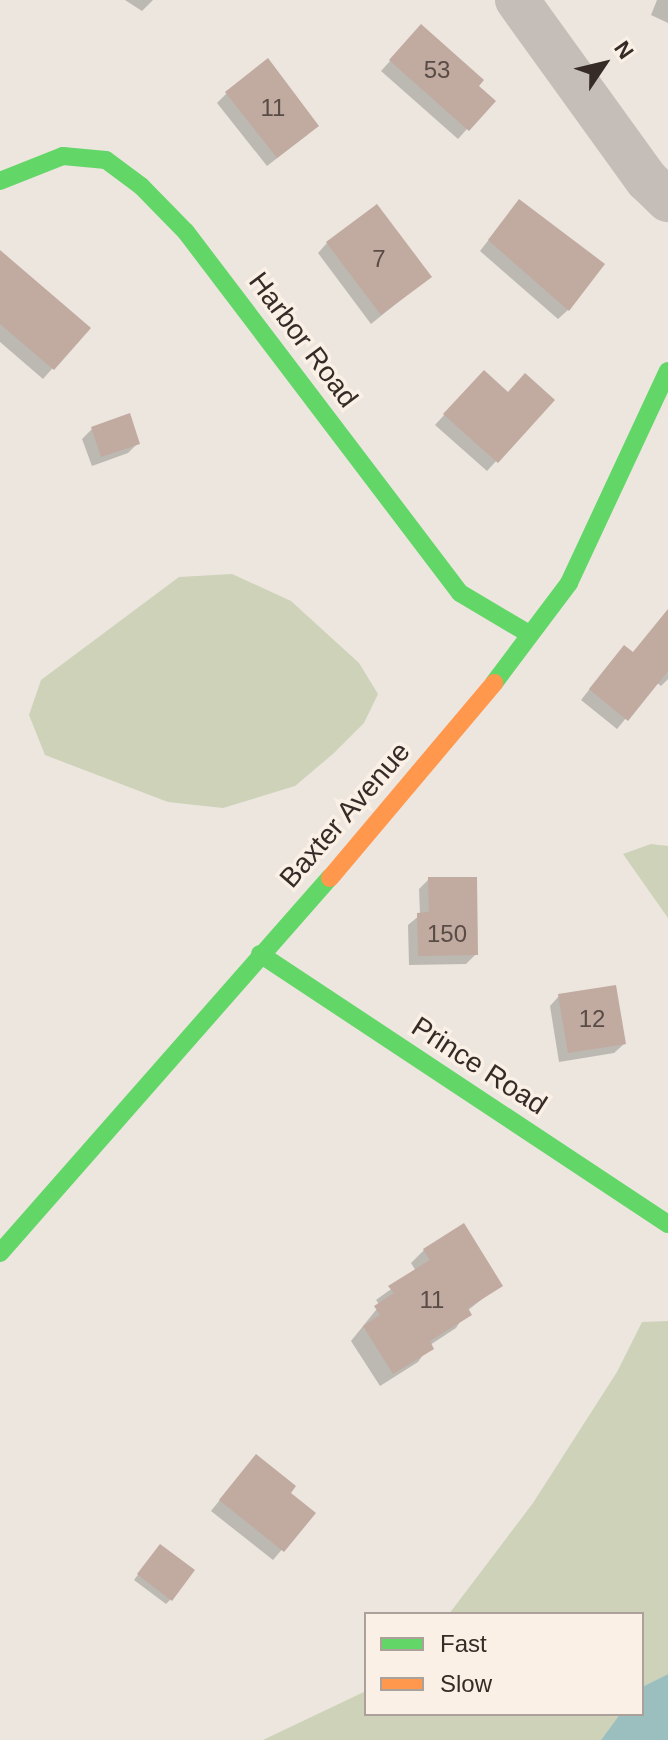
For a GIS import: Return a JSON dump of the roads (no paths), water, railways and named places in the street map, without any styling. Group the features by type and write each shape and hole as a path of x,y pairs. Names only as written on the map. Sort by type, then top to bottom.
{"street":[{"path":"517,0 647,180 668,200"},
{"name":"Harbor Road","path":"0,181 17,170 63,156 106,160 141,186 205,257 460,593 529,634"},
{"name":"Baxter Avenue","path":"0,1253 448,740 569,583 668,371"},
{"name":"Prince Road","path":"260,954 668,1224"}],"water":[{"path":"668,1674 668,1740 601,1740 619,1716 644,1716 644,1686"}]}
